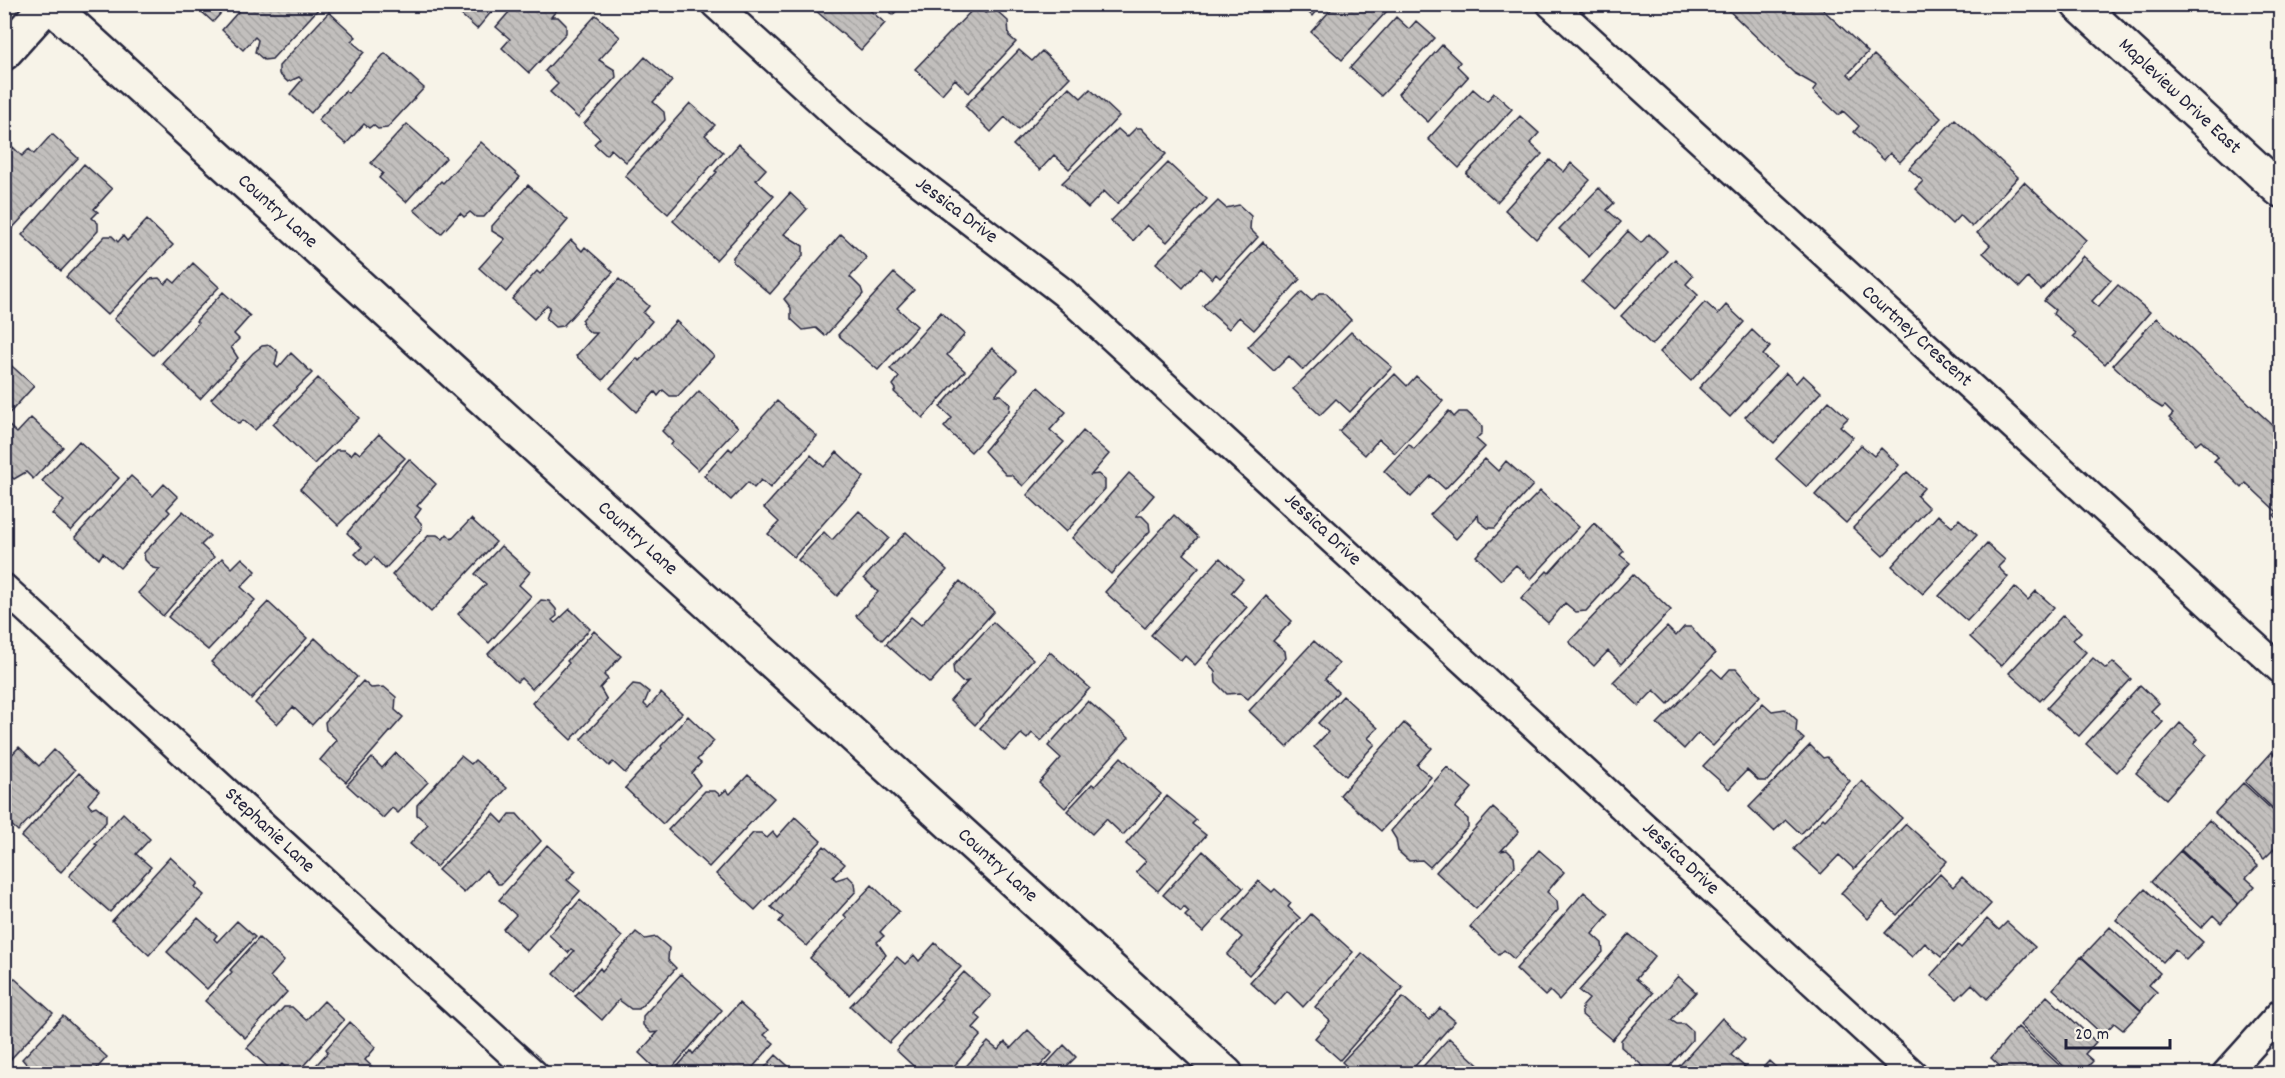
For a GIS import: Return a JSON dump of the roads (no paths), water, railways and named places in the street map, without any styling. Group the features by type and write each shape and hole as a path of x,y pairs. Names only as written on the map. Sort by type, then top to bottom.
{"street":[{"path":"4,53 49,4"},
{"name":"Country Lane","path":"49,4 1226,1074"},
{"name":"Jessica Drive","path":"715,4 858,135 1064,293 1913,1074"},
{"name":"Courtney Crescent","path":"1551,4 2280,669"},
{"name":"Mapleview Drive East","path":"2078,4 2280,190"},
{"name":"Stephanie Lane","path":"4,588 534,1074"},
{"path":"2226,1074 2280,1014"}]}
